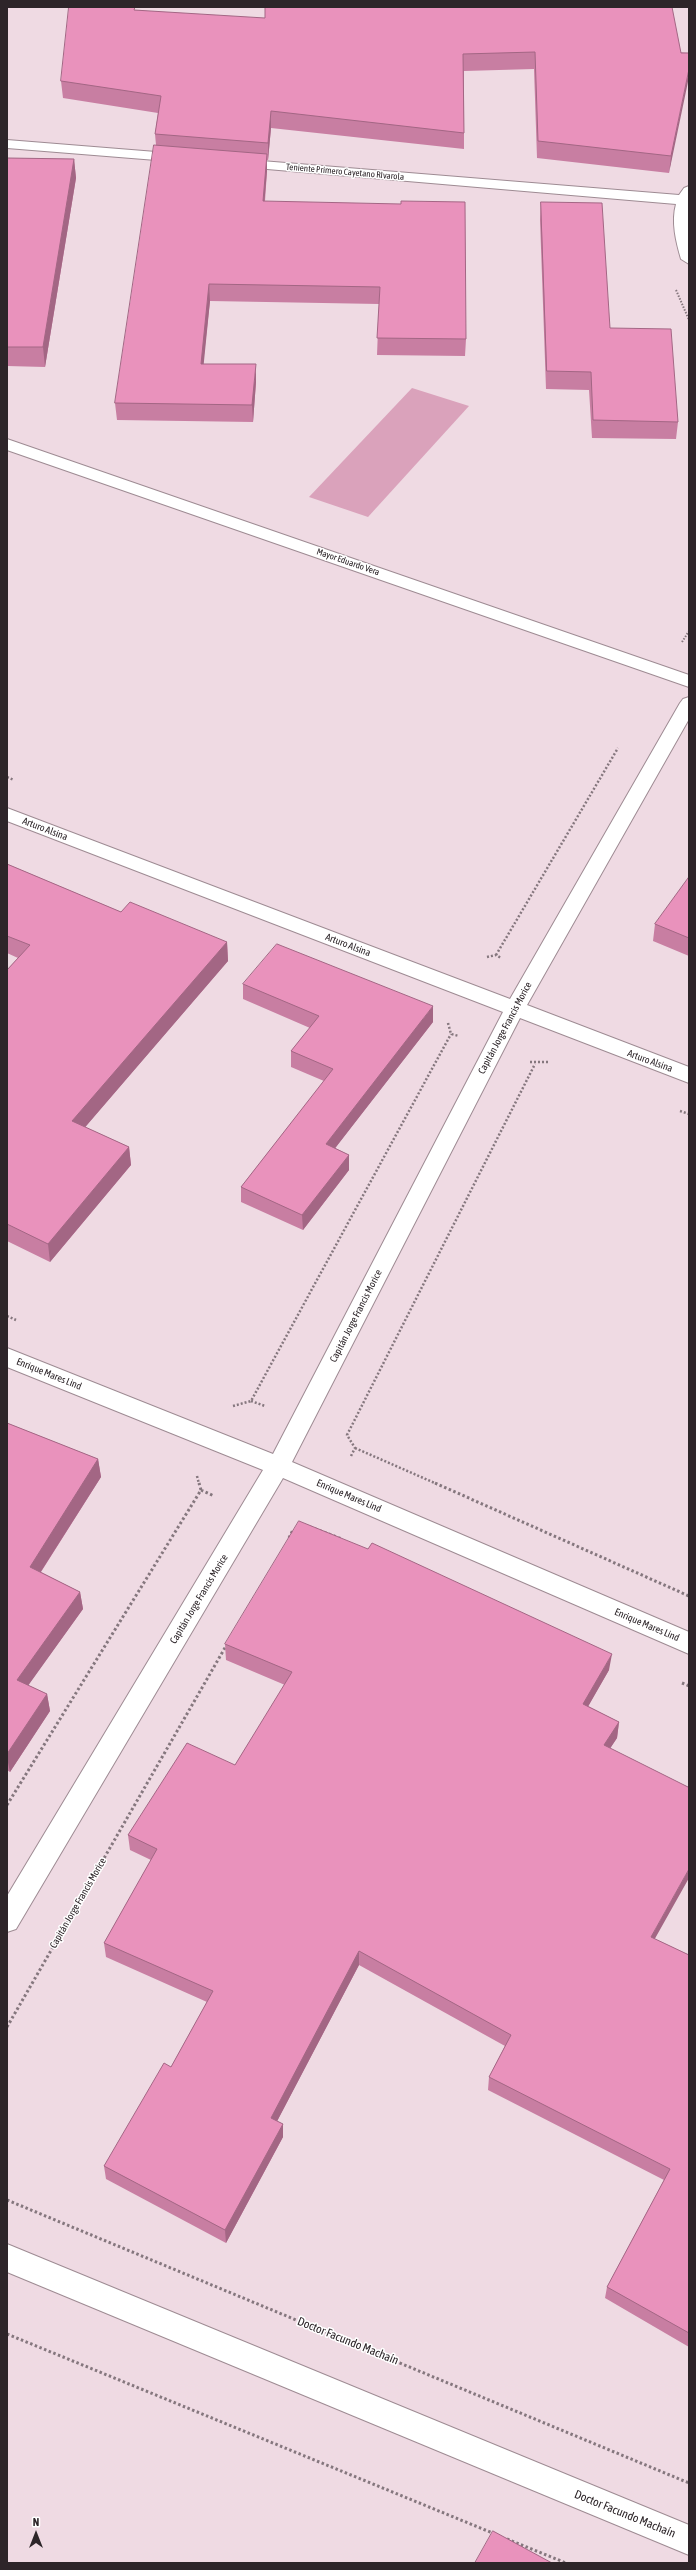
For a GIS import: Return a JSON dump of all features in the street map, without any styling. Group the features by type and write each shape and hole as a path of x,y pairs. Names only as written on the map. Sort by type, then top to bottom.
{"street":[{"path":"7,144 194,160"},
{"name":"Teniente Primero Cayetano RIvarola","path":"225,162 686,196"},
{"path":"686,196 683,242 689,259"},
{"name":"Mayor Eduardo Vera","path":"7,444 689,681"},
{"name":"Capitán Jorge Francis Morice","path":"7,1920 278,1466 514,1010 689,702"},
{"name":"Arturo Alsina","path":"7,814 454,985 514,1010 689,1075"},
{"name":"Enrique Mares Lind","path":"7,1357 278,1466 689,1643"},
{"name":"Doctor Facundo Machaín","path":"7,2258 689,2540"}],"path":[{"path":"680,646 689,631"},
{"path":"496,955 620,744"},
{"path":"251,1401 452,1034"},
{"path":"534,1064 347,1435 355,1448 689,1596"},
{"path":"231,1410 233,1406 251,1401 265,1406"},
{"path":"350,1459 355,1448"},
{"path":"7,1805 201,1490 195,1470"},
{"path":"201,1490 214,1496"},
{"path":"285,1544 293,1530"},
{"name":"Capitán Jorge Francis Morice","path":"7,2027 230,1640"},
{"name":"Doctor Facundo Machaín","path":"7,2200 689,2483"},
{"path":"7,2334 566,2563"}],"shaded area":[{"path":"412,388 469,406 368,517 309,497"}],"building":[{"path":"69,7 135,7 134,10 265,18 265,7 672,7 681,53 689,53 689,69 671,156 538,141 535,52 463,54 464,133 271,111 268,143 155,134 161,96 61,81"},
{"path":"154,145 267,154 263,201 401,204 401,201 465,202 466,339 377,338 380,287 209,284 201,364 256,364 252,405 115,403"},
{"path":"7,158 74,159 43,347 7,347"},
{"path":"541,202 602,203 610,328 671,329 678,422 593,420 591,372 547,371"},
{"path":"7,864 121,912 130,902 227,942 72,1121 129,1147 48,1244 7,1224 7,970 30,945 7,936"},
{"path":"689,877 689,938 655,924"},
{"path":"277,944 433,1006 326,1144 349,1155 302,1215 241,1187 333,1069 291,1051 319,1016 243,984"},
{"path":"7,1423 98,1459 30,1567 80,1592 17,1680 47,1694 7,1754"},
{"path":"299,1521 368,1549 372,1543 612,1654 583,1704 619,1722 604,1745 688,1787 689,1786 689,1869 651,1937 689,1955 689,2333 607,2287 670,2169 489,2077 511,2035 359,1951 271,2118 283,2124 225,2230 104,2166 164,2063 171,2067 213,1991 104,1943 157,1849 128,1835 187,1743 235,1765 292,1672 225,1644"},
{"path":"493,2531 552,2563 475,2563"}]}
